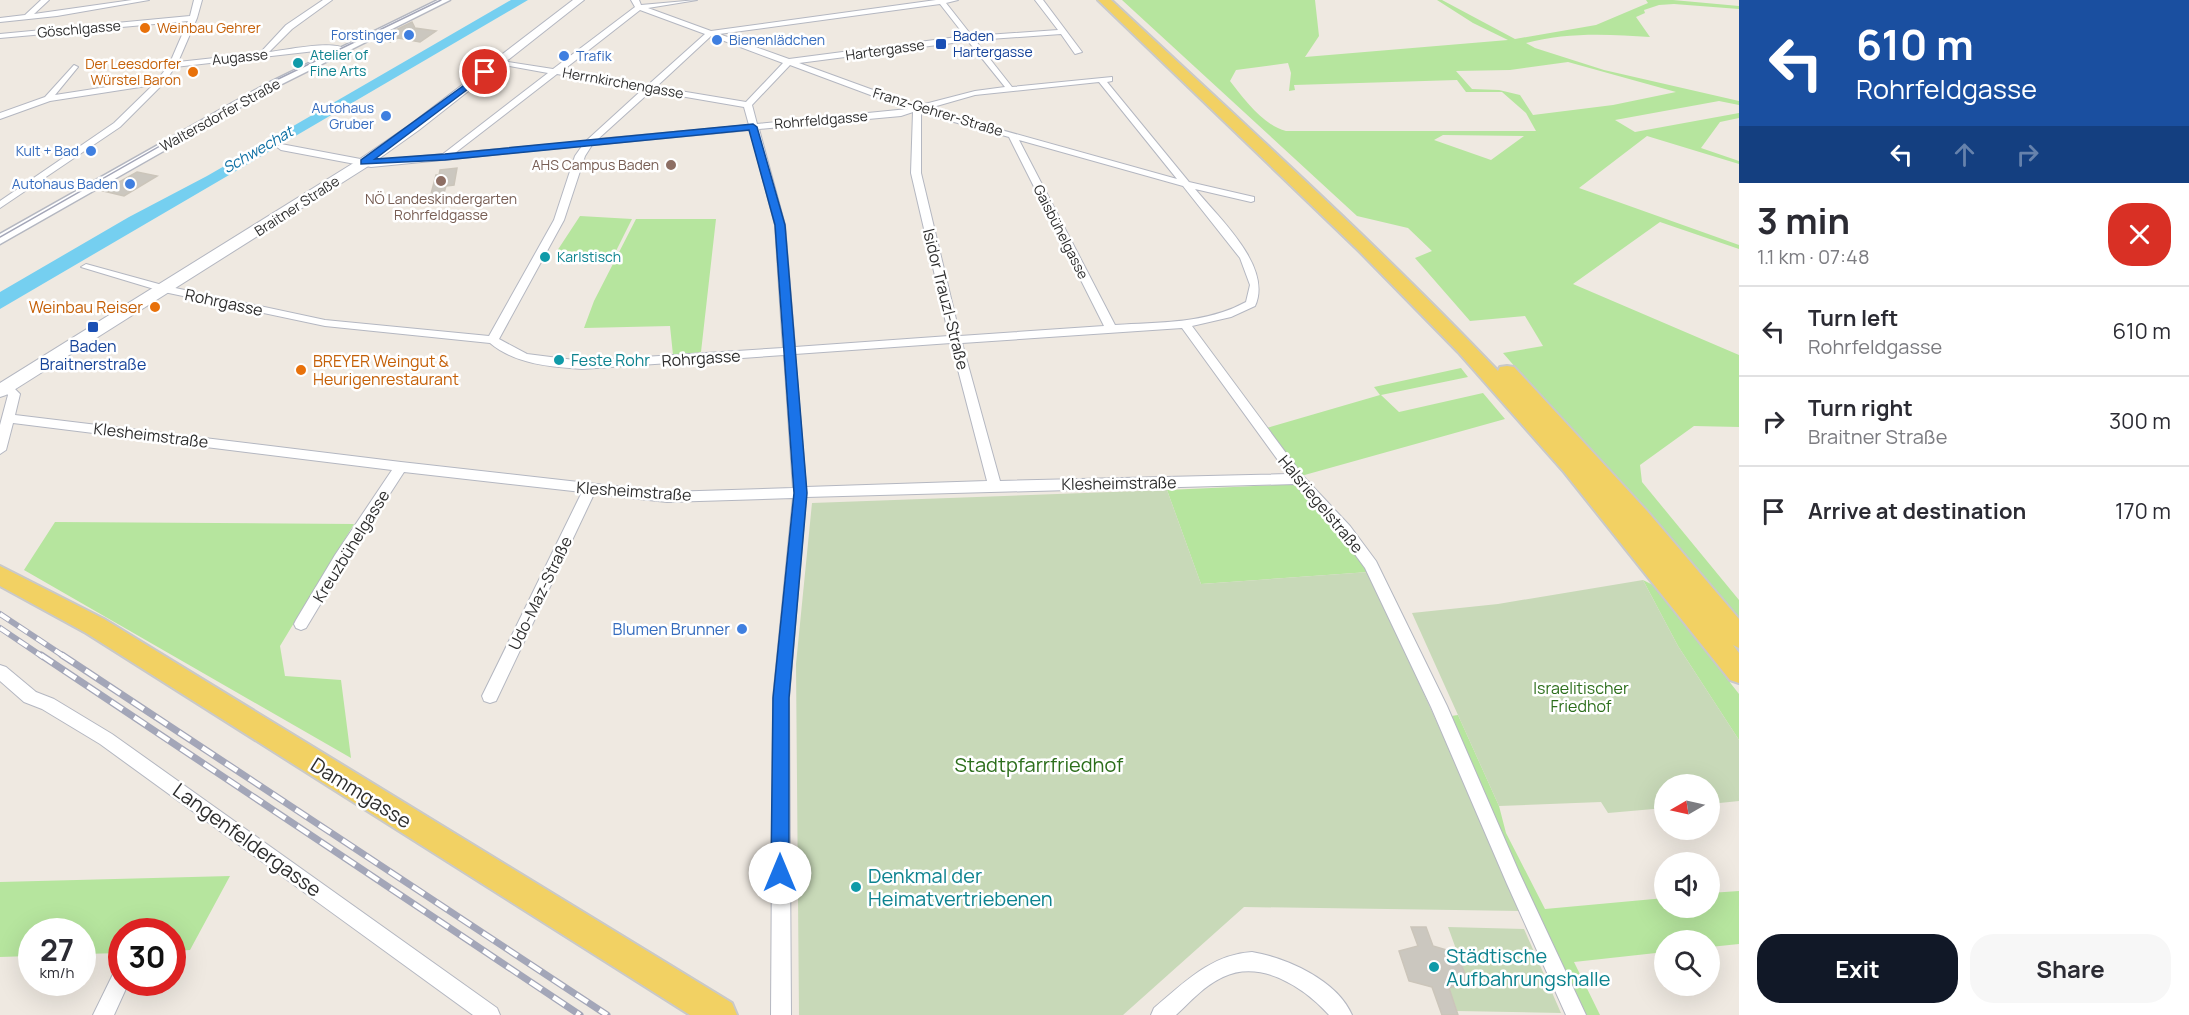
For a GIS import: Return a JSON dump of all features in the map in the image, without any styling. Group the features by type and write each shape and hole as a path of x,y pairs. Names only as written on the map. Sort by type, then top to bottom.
{"main road":[{"name":"Braitner Straße","path":"3,389 364,162 415,127 579,0"},
{"path":"1104,0 1408,290 1512,399 1617,519 1739,672"},
{"path":"1116,0 1431,294 1530,396 1639,518 1739,637"},
{"name":"Dammgasse","path":"0,575 95,626 720,1015"}],"street":[{"path":"27,17 45,0"},
{"path":"0,20 145,0"},
{"path":"0,205 117,125 161,81 173,65 194,18 198,0"},
{"path":"262,55 289,27 328,0"},
{"name":"Waltersdorfer Straße","path":"0,240 272,85 445,0"},
{"path":"445,157 557,72 637,4 693,0"},
{"path":"493,340 551,236 580,156 588,142 710,33 954,0"},
{"path":"1039,0 1078,52"},
{"path":"940,1 1010,89"},
{"name":"Franz-Gehrer-Straße","path":"637,4 917,109 1188,185 1251,199"},
{"name":"Göschlgasse","path":"0,36 194,18"},
{"name":"Hartergasse","path":"788,62 970,38 1062,32"},
{"name":"Augasse","path":"173,65 324,48 342,50"},
{"name":"Herrnkirchengasse","path":"498,62 748,105"},
{"path":"781,1015 781,698 800,493 780,225 748,105 788,62"},
{"path":"48,99 74,67"},
{"name":"Rohrfeldgasse","path":"281,147 364,162 445,157 902,113 975,93 1105,80 1188,185"},
{"path":"0,116 48,99 161,81"},
{"path":"0,109 17,109"},
{"name":"Isidor Trauzl-Straße","path":"917,109 916,173 941,286 995,486"},
{"name":"Gaisbühelgasse","path":"1012,135 1111,328"},
{"path":"1185,324 1240,311 1251,304 1255,285 1245,257 1188,185"},
{"name":"Rohrgasse","path":"86,267 164,289 325,324 493,340 498,345 529,358 558,364 582,365 789,352 1185,324"},
{"name":"Halsriegelstraße","path":"1185,324 1260,430 1371,565 1394,609 1576,1015"},
{"path":"0,450 14,394 3,389"},
{"name":"Klesheimstraße","path":"9,418 400,467 667,497 1298,479"},
{"name":"Kreuzbühelgasse","path":"302,624 340,559 400,467"},
{"name":"Udo-Maz-Straße","path":"490,696 590,489"},
{"name":"Langenfeldergasse","path":"0,672 30,697 106,739 490,1015"},
{"path":"1161,1015 1216,969 1236,961 1260,961 1300,977 1331,1001 1342,1015"},
{"path":"103,1015 112,996"}],"green space":[{"path":"1122,0 1315,0 1319,36 1305,57 1508,40 1473,23 1437,0 1442,0 1515,39 1596,25 1648,3 1646,0 1739,6 1739,9 1674,4 1659,5 1644,10 1645,13 1636,17 1650,37 1572,35 1526,43 1604,70 1739,101 1739,105 1719,101 1615,120 1635,132 1739,113 1739,118 1720,122 1701,148 1739,161 1739,164 1647,136 1579,188 1739,245 1739,249 1660,222 1573,284 1739,355 1739,427 1694,426 1640,465 1642,482 1739,600 1739,626 1503,353 1543,346 1525,316 1470,321 1415,258 1432,251 1408,228 1357,216","holes":["1568,62 1676,92 1613,105 1533,115 1520,95 1499,90 1472,89 1456,71 1510,70","1288,63 1291,73 1289,91 1295,90 1294,85 1457,80 1466,92 1502,92 1526,113 1536,131 1286,131 1262,117 1241,95 1230,81 1236,70","1443,135 1524,136 1491,160 1434,140"]},
{"path":"580,216 632,219 615,253 557,251"},
{"path":"636,219 716,219 701,352 673,355 670,326 584,328 594,301"},
{"path":"1461,368 1468,377 1381,395 1399,412 1483,393 1505,419 1301,476 1263,429 1380,395 1374,387"},
{"path":"1297,484 1340,530 1369,572 1201,584 1167,490"},
{"name":"Stadtpfarrfriedhof","path":"1167,490 1201,584 1369,572 1522,911 1244,907 1123,1015 799,1015 796,664 812,503"},
{"path":"55,522 354,524 280,646 285,676 341,680 351,758 24,570"},
{"path":"1643,580 1655,586 1739,694 1739,740 1678,646"},
{"name":"Israelitischer Friedhof","path":"1643,580 1678,646 1739,740 1739,801 1720,803 1720,774 1654,774 1654,809 1608,813 1601,802 1499,806 1412,613 1498,604"},
{"path":"1458,715 1499,806 1506,833 1545,909 1654,899 1654,918 1720,918 1720,892 1739,891 1739,944 1720,946 1720,930 1654,930 1654,953 1574,962 1600,1015 1586,1015 1536,911 1451,716"},
{"path":"230,876 190,950 186,950 186,918 108,918 108,953 96,954 96,918 18,918 18,956 0,957 0,882"},
{"path":"1448,927 1524,929 1561,1013 1457,1011 1449,988 1468,982"}],"water":[{"name":"Schwechat","path":"511,0 528,0 0,309 0,292 129,217 207,176"}],"building":[{"name":"Forstinger","path":"412,22 415,28 436,31 420,42 398,38 390,42 377,39"},
{"name":"NÖ Landeskindergarten Rohrfeldgasse","path":"457,168 454,185 446,186 444,193 431,194 436,175 439,175 440,170"},
{"name":"Autohaus Baden","path":"137,172 157,176 124,196 103,191"},
{"name":"Städtische Aufbahrungshalle","path":"1411,927 1426,927 1433,946 1457,953 1468,982 1449,988 1458,1015 1442,1015 1432,987 1409,981 1399,951 1418,946"}],"tram line":[{"path":"0,237 274,81 441,0"}],"railway":[{"path":"0,614 65,657"},
{"path":"0,628 43,657"},
{"path":"41,655 580,1015"},
{"path":"62,655 607,1015"}],"place":[{"name":"Weinbau Gehrer","path":"145,28"},
{"name":"Forstinger","path":"409,35"},
{"name":"Bienenlädchen","path":"717,40"},
{"name":"Baden Hartergasse","path":"941,44"},
{"name":"Trafik","path":"564,56"},
{"name":"Atelier of Fine Arts","path":"298,63"},
{"name":"Der Leesdorfer Würstel Baron","path":"193,72"},
{"name":"Autohaus Gruber","path":"386,116"},
{"name":"Kult + Bad","path":"91,151"},
{"name":"AHS Campus Baden","path":"671,165"},
{"name":"NÖ Landeskindergarten Rohrfeldgasse","path":"441,181"},
{"name":"Autohaus Baden","path":"130,184"},
{"name":"Karlstisch","path":"545,257"},
{"name":"Weinbau Reiser","path":"155,307"},
{"name":"Baden Braitnerstraße","path":"93,327"},
{"name":"Feste Rohr","path":"559,360"},
{"name":"BREYER Weingut & Heurigenrestaurant","path":"301,370"},
{"name":"Blumen Brunner","path":"742,629"},
{"name":"Denkmal der Heimatvertriebenen","path":"856,887"},
{"name":"Städtische Aufbahrungshalle","path":"1434,967"}],"route":[{"path":"485,72 415,127 364,162 370,164 753,127 780,225 800,493 781,698 780,873"}]}
